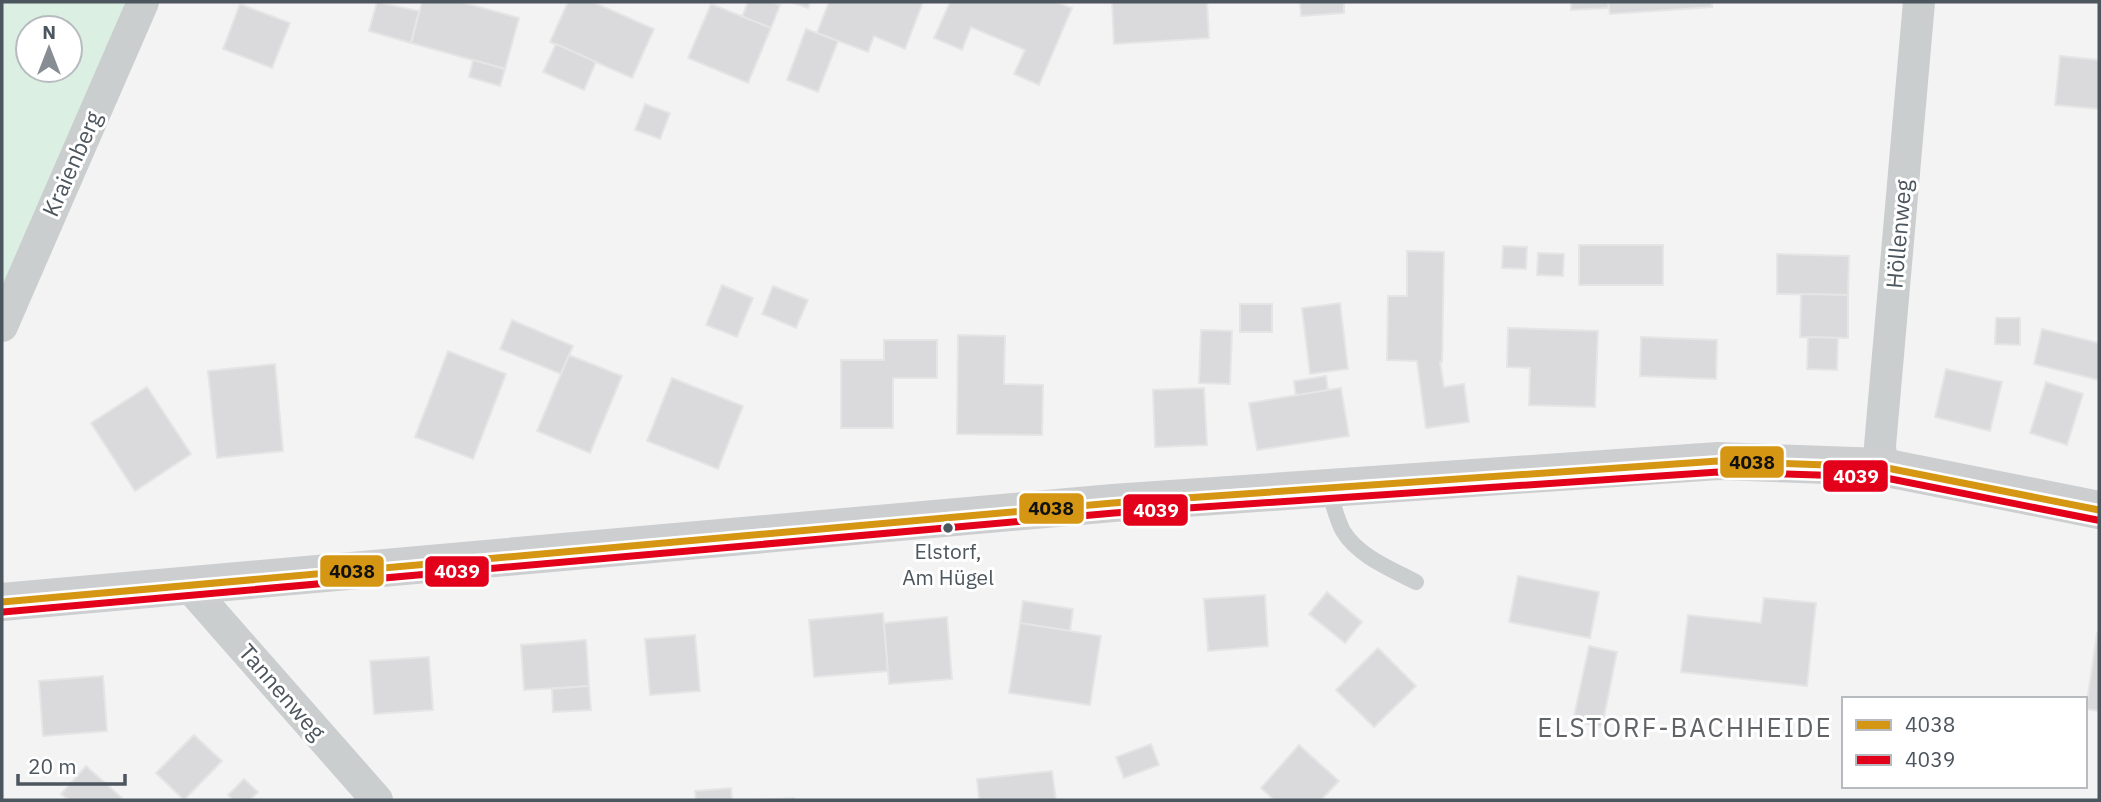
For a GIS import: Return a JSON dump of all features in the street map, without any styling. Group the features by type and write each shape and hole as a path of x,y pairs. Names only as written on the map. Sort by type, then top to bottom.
{"street":[{"name":"Kraienberg","path":"2,326 143,2"},
{"name":"Höllenweg","path":"1882,467 1880,446 1919,2"},
{"path":"2,602 1113,503 1718,461 1882,467 2099,510"},
{"name":"Tannenweg","path":"187,584 377,800"}],"lane":[{"path":"1328,488 1342,529 1352,543 1371,558 1416,582"}],"green space":[{"path":"2,2 137,2 2,305"}],"building":[{"path":"377,2 419,11 411,43 369,31"},
{"path":"422,2 461,2 519,18 505,69 411,43"},
{"path":"568,2 593,2 654,29 632,78 550,42"},
{"path":"748,2 771,2 780,5 771,28 742,17"},
{"path":"791,2 810,2 808,8"},
{"path":"829,2 923,2 905,49 874,36 868,52 817,33"},
{"path":"950,2 1056,2 1072,8 1039,85 1014,74 1025,50 971,27 962,50 934,38"},
{"path":"1112,2 1207,2 1209,38 1114,44"},
{"path":"1300,2 1344,2 1344,13 1301,16"},
{"path":"1571,2 1608,2 1609,8 1571,10"},
{"path":"1608,2 1712,2 1712,7 1610,14"},
{"path":"240,4 290,23 272,68 223,49"},
{"path":"711,4 771,28 748,83 688,58"},
{"path":"806,29 838,41 818,92 787,80"},
{"path":"556,44 596,62 584,90 543,72"},
{"path":"2060,56 2099,60 2099,109 2055,105"},
{"path":"473,60 505,69 500,86 469,77"},
{"path":"645,104 670,113 660,139 635,130"},
{"path":"1579,245 1663,245 1663,285 1579,285"},
{"path":"1503,246 1527,247 1526,269 1502,268"},
{"path":"1407,251 1444,252 1440,362 1444,387 1464,384 1469,422 1426,428 1417,361 1387,360 1388,296 1407,296"},
{"path":"1538,253 1564,254 1563,276 1537,275"},
{"path":"1777,254 1849,256 1848,295 1777,294"},
{"path":"722,285 753,298 737,337 706,325"},
{"path":"773,286 808,300 796,328 762,314"},
{"path":"1801,294 1848,295 1848,338 1800,337"},
{"path":"1340,303 1348,369 1310,374 1302,308"},
{"path":"1240,304 1272,304 1272,332 1240,332"},
{"path":"1996,318 2020,318 2020,345 1995,344"},
{"path":"512,320 573,346 561,374 500,349"},
{"path":"1508,328 1598,331 1595,407 1529,405 1530,368 1507,367"},
{"path":"2042,329 2099,343 2099,380 2034,364"},
{"path":"1201,330 1232,331 1230,384 1199,383"},
{"path":"958,335 1005,336 1004,384 1043,385 1042,435 957,434"},
{"path":"1641,337 1717,340 1716,379 1640,376"},
{"path":"1808,337 1838,338 1837,370 1807,369"},
{"path":"884,340 937,340 937,378 893,378 893,428 841,428 841,360 884,360"},
{"path":"448,351 506,374 473,459 415,437"},
{"path":"569,355 622,376 590,453 537,431"},
{"path":"275,364 283,451 217,458 208,371"},
{"path":"1946,369 2002,382 1990,431 1935,417"},
{"path":"1326,376 1328,391 1296,396 1294,381"},
{"path":"672,378 743,406 718,469 647,441"},
{"path":"2046,382 2083,394 2067,445 2030,433"},
{"path":"147,387 191,454 135,491 91,423"},
{"path":"1204,388 1207,445 1155,447 1153,390"},
{"path":"1341,388 1349,436 1257,450 1249,403"},
{"path":"1518,576 1599,592 1590,638 1509,622"},
{"path":"1327,592 1362,622 1345,643 1309,614"},
{"path":"1265,595 1268,646 1208,651 1204,599"},
{"path":"1764,598 1816,603 1807,686 1681,672 1688,615 1761,623"},
{"path":"1023,601 1073,609 1070,631 1020,623"},
{"path":"883,613 888,671 814,677 809,620"},
{"path":"947,617 952,679 889,684 884,623"},
{"path":"1020,623 1101,636 1090,705 1009,693"},
{"path":"2097,633 2099,711 2087,709"},
{"path":"695,635 700,691 650,695 645,639"},
{"path":"586,640 589,686 524,690 521,645"},
{"path":"1589,646 1617,652 1602,727 1573,721"},
{"path":"1378,648 1416,686 1374,727 1336,690"},
{"path":"429,657 433,710 374,714 370,661"},
{"path":"103,676 107,731 43,736 39,681"},
{"path":"589,686 591,710 553,712 552,689"},
{"path":"194,735 222,761 184,800 156,773"},
{"path":"1151,744 1159,765 1124,778 1116,757"},
{"path":"1299,745 1339,781 1321,800 1274,800 1261,788"},
{"path":"86,766 122,798 69,800 61,794"},
{"path":"1052,771 1056,800 979,800 977,779"},
{"path":"244,779 258,792 250,800 233,800 228,795"},
{"path":"731,788 732,800 696,800 695,791"},
{"path":"794,798 794,800 755,800"}],"transit line":[{"name":"4038","path":"2,602 1113,503 1718,461 1882,467 2099,510"},
{"name":"4039","path":"3,612 1114,513 1718,472 1881,477 2097,520"}],"place":[{"name":"Elstorf, Am Hügel","path":"948,528"}],"district":[{"name":"ELSTORF-BACHHEIDE","path":"1685,728"}]}
